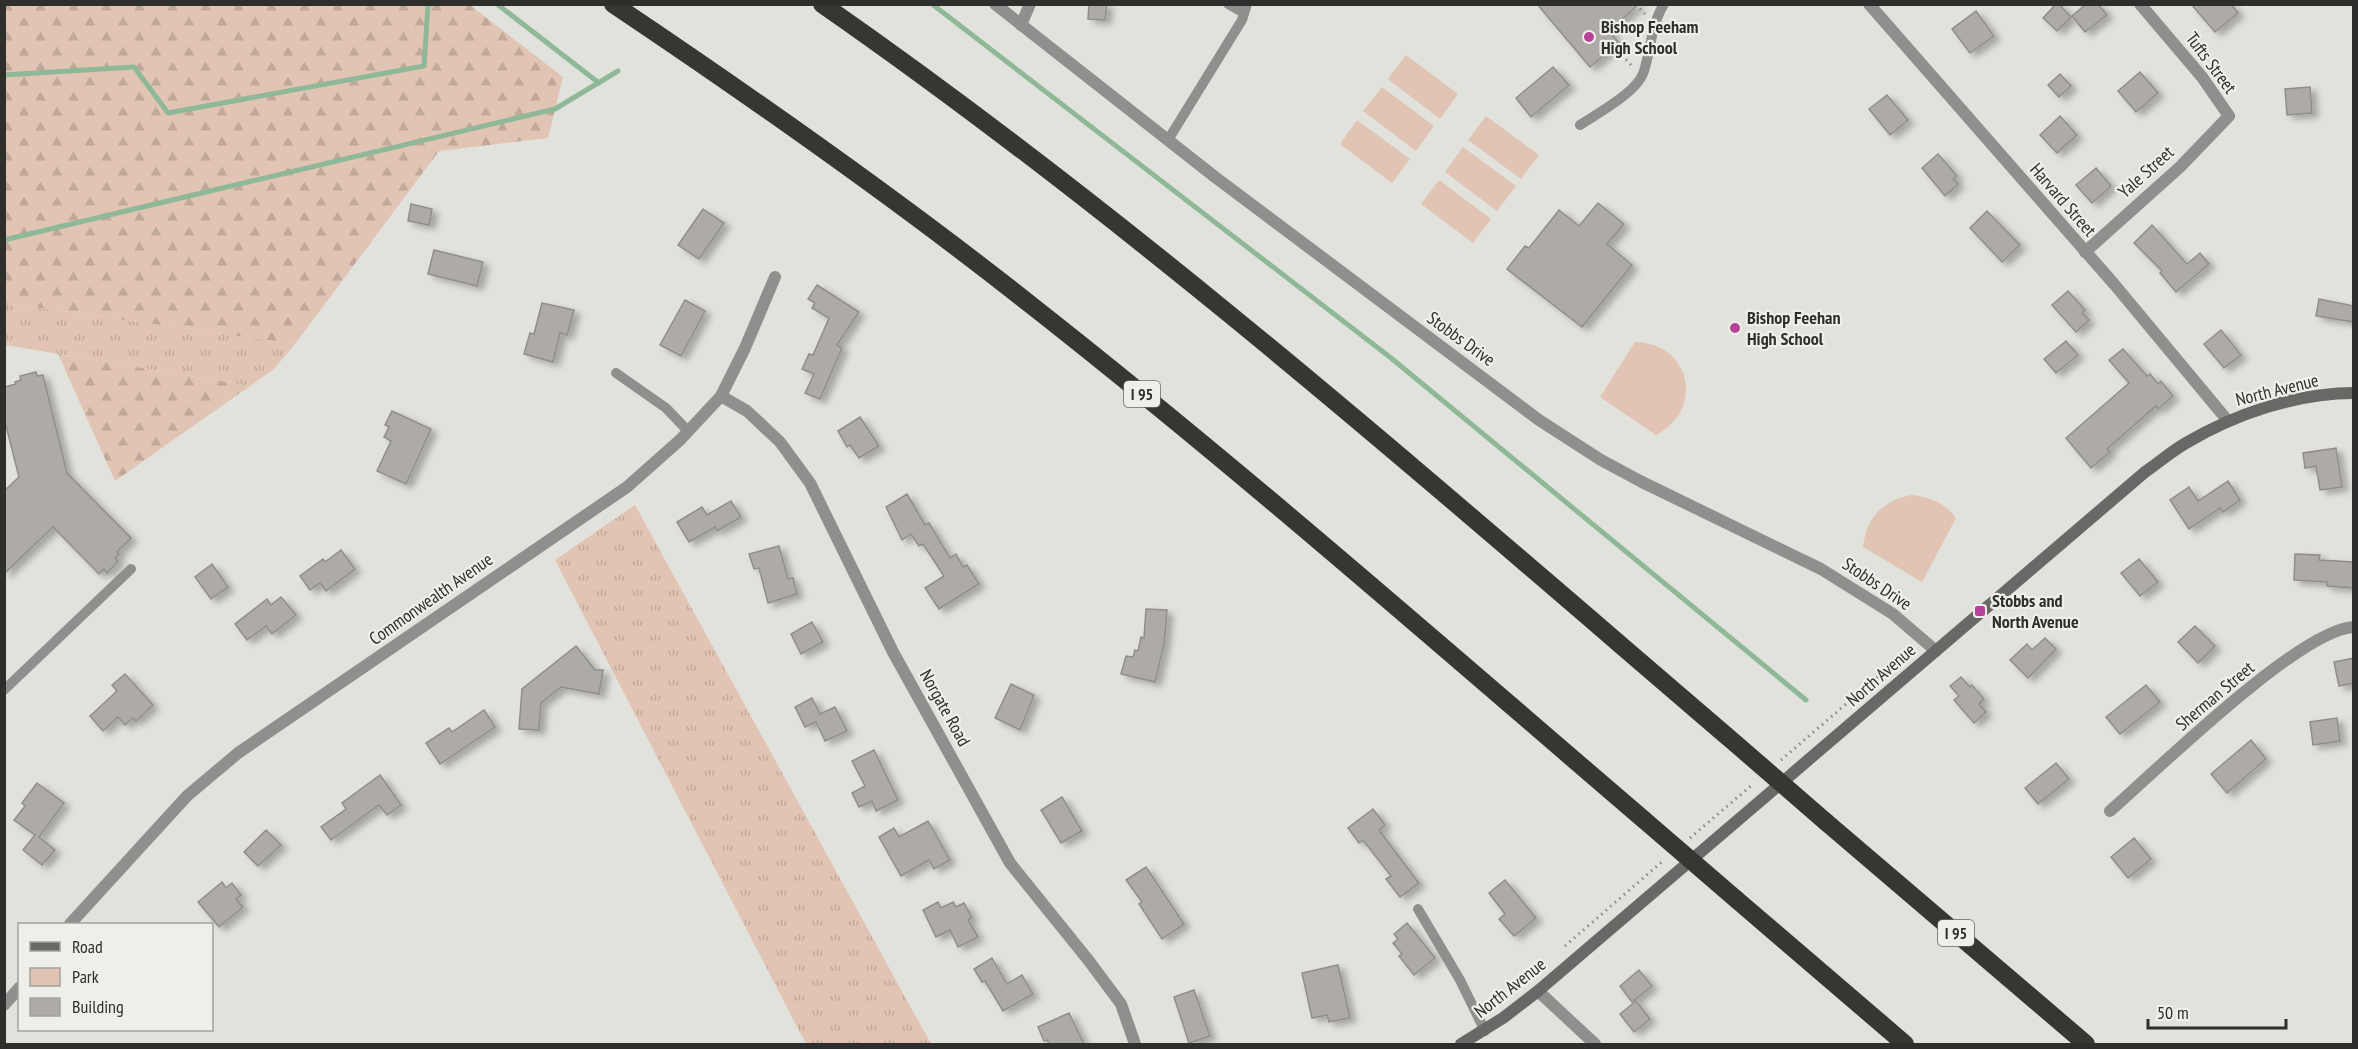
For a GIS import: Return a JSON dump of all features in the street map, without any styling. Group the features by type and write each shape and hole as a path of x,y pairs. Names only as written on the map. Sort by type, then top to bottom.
{"highway":[{"name":"I 95","path":"613,4 816,145 1028,303 1233,469 1905,1044"},
{"name":"I 95","path":"822,4 985,122 1169,264 1357,420 2086,1044"}],"main road":[{"name":"North Avenue","path":"1461,1044 1485,1031 1538,991 2145,472 2185,444 2228,421 2279,404 2339,393 2354,393"}],"street":[{"name":"Stobbs Drive","path":"995,4 1168,140 1539,420 1601,460 1642,482 1821,569 1893,614 1936,651"},
{"path":"1021,25 1030,4"},
{"name":"Harvard Street","path":"1869,4 2085,252 2228,421"},
{"name":"Tufts Street","path":"2140,4 2202,77 2229,116"},
{"name":"Yale Street","path":"2085,252 2180,167 2229,116"},
{"name":"Commonwealth Avenue","path":"71,923 187,796 238,753 627,487 688,431 721,396 745,348 775,277"},
{"name":"Norgate Road","path":"721,396 747,411 780,442 810,483 893,652 1010,863 1089,961 1120,1004 1135,1044"},
{"name":"Sherman Street","path":"2110,811 2240,696 2299,650 2342,628 2354,627"},
{"path":"4,1005 18,989"},
{"path":"1538,991 1595,1044"}],"lane":[{"path":"1168,140 1242,20 1246,9 1228,4"},
{"path":"1580,125 1627,93 1644,74 1648,48 1664,4"},
{"path":"616,373 666,408 688,431"},
{"path":"4,690 131,569"},
{"path":"1418,909 1460,980 1485,1031"}],"green space":[{"path":"5,4 470,5 563,77 548,138 439,151 295,344 5,303"},
{"path":"1406,55 1458,94 1440,119 1388,79"},
{"path":"1382,87 1434,126 1416,151 1363,111"},
{"path":"1486,116 1539,155 1521,179 1468,140"},
{"path":"1357,120 1410,159 1392,183 1340,144"},
{"path":"1463,147 1516,186 1497,211 1445,172"},
{"path":"1439,180 1491,219 1473,243 1421,204"},
{"path":"5,303 295,344 274,369 250,386 5,345"},
{"path":"1635,342 1654,345 1669,353 1679,365 1685,380 1686,395 1681,410 1671,424 1656,435 1600,397"},
{"path":"58,354 250,386 115,481"},
{"path":"1912,495 1937,502 1947,508 1956,518 1922,582 1863,547 1868,527 1878,512 1893,501"},
{"path":"635,505 931,1044 806,1044 555,560"}],"building":[{"path":"1089,4 1107,4 1105,20 1088,19"},
{"name":"Bishop Feeham High School","path":"1537,4 1639,4 1609,31 1619,43 1590,67"},
{"path":"2056,4 2059,4 2071,17 2057,31 2043,18"},
{"path":"2086,4 2098,4 2107,15 2085,32 2072,16"},
{"path":"2191,4 2231,4 2238,13 2215,32"},
{"path":"1976,11 1994,36 1970,53 1952,29"},
{"path":"1553,67 1569,85 1531,117 1516,98"},
{"path":"2140,72 2158,93 2136,112 2118,91"},
{"path":"2060,74 2071,86 2059,97 2048,85"},
{"path":"2310,87 2312,113 2287,115 2285,89"},
{"path":"1887,95 1908,120 1890,135 1869,109"},
{"path":"2060,116 2077,135 2057,153 2040,135"},
{"path":"1938,154 1957,176 1953,179 1958,184 1945,196 1922,168"},
{"path":"2096,168 2111,186 2092,203 2076,185"},
{"path":"1598,203 1624,224 1607,244 1632,265 1582,327 1507,269 1525,246 1529,248 1559,210 1579,226"},
{"path":"411,204 432,209 429,225 408,221"},
{"path":"703,209 724,223 699,259 678,245"},
{"path":"1987,211 2020,245 2002,262 1970,228"},
{"path":"2152,225 2187,264 2200,253 2209,264 2176,292 2160,273 2162,271 2134,243"},
{"path":"434,250 483,262 477,286 428,274"},
{"path":"817,285 859,312 837,345 842,348 820,399 805,393 814,374 802,369 809,354 813,355 829,318 812,308 815,303 808,299"},
{"path":"2068,291 2085,310 2082,313 2089,320 2076,332 2052,305"},
{"path":"2319,299 2354,306 2354,322 2316,316"},
{"path":"685,300 705,311 681,356 660,345"},
{"path":"542,303 574,310 567,335 560,333 553,362 524,354 530,333 534,334"},
{"path":"2221,330 2241,355 2224,368 2204,344"},
{"path":"2066,341 2078,355 2056,373 2044,359"},
{"path":"2123,349 2147,376 2150,374 2158,384 2161,381 2173,396 2158,409 2156,406 2107,449 2110,452 2091,468 2066,438 2129,383 2109,360"},
{"path":"36,372 37,376 43,375 67,473 131,538 117,552 119,554 115,558 118,561 107,573 104,569 99,574 53,527 4,574 4,491 19,477 4,418 4,387 16,384 15,382 21,380 20,376"},
{"path":"392,411 431,429 406,484 377,471 391,441 384,437 389,427 385,425"},
{"path":"860,417 879,446 859,458 850,445 847,447 838,431"},
{"path":"2336,448 2342,487 2320,490 2316,466 2305,468 2303,453"},
{"path":"2228,481 2240,500 2223,512 2220,508 2189,529 2170,500 2189,487 2198,501"},
{"path":"907,494 925,525 929,523 950,558 956,554 963,567 967,565 979,584 939,609 925,588 944,576 923,544 919,546 911,534 902,540 886,507"},
{"path":"731,501 741,517 717,531 715,527 689,542 677,522 702,507 707,515"},
{"path":"779,546 788,579 793,578 797,594 768,603 759,568 754,569 749,554"},
{"path":"341,550 355,569 326,591 320,583 310,590 300,576 323,559 325,562"},
{"path":"2295,554 2320,555 2319,560 2354,562 2354,588 2327,586 2327,582 2294,580"},
{"path":"2139,559 2158,582 2140,596 2121,573"},
{"path":"212,564 228,587 211,599 195,577"},
{"path":"281,597 296,615 272,634 266,626 247,640 235,624 267,599 271,605"},
{"path":"1146,609 1167,610 1164,644 1155,682 1121,674 1126,656 1133,657 1135,650 1138,651 1141,637 1144,638"},
{"path":"812,622 823,642 801,654 791,634"},
{"path":"2195,626 2215,646 2198,663 2178,642"},
{"path":"2045,638 2056,649 2028,678 2010,660 2027,644 2032,650"},
{"path":"576,646 595,670 603,670 599,694 561,687 541,703 539,730 519,729 522,689"},
{"path":"2354,658 2354,683 2339,686 2334,662"},
{"path":"125,674 153,705 136,721 133,718 125,725 118,717 103,731 90,716 117,691 112,685"},
{"path":"1961,677 1970,687 1972,685 1984,699 1979,704 1986,712 1974,723 1954,700 1959,696 1950,686"},
{"path":"1011,684 1034,695 1020,730 995,718"},
{"path":"2146,685 2160,702 2120,734 2106,717"},
{"path":"812,698 820,714 835,707 847,731 825,741 816,722 805,727 795,707"},
{"path":"484,710 495,727 440,764 426,743 449,728 452,732"},
{"path":"2337,718 2340,741 2313,745 2310,722"},
{"path":"2251,740 2266,759 2227,793 2211,774"},
{"path":"874,750 898,800 876,811 872,801 859,807 852,793 865,786 852,761"},
{"path":"2056,763 2069,779 2038,804 2025,788"},
{"path":"380,775 401,805 387,815 379,805 331,840 321,827 346,809 342,803"},
{"path":"37,783 64,803 39,837 55,850 42,865 23,850 35,835 14,820 25,806 22,803"},
{"path":"1062,797 1082,831 1061,843 1041,810"},
{"path":"1373,809 1385,825 1379,830 1419,883 1400,897 1386,879 1391,876 1363,840 1359,843 1348,828"},
{"path":"928,821 950,860 934,869 929,860 901,876 879,837 894,828 899,837"},
{"path":"266,830 281,845 258,866 244,852"},
{"path":"2134,838 2151,859 2128,878 2111,857"},
{"path":"1146,867 1184,924 1162,939 1139,904 1142,902 1126,880"},
{"path":"1505,880 1536,918 1514,936 1499,919 1505,914 1489,893"},
{"path":"222,882 226,888 232,883 241,895 236,899 243,907 219,927 198,902"},
{"path":"938,902 941,908 953,902 956,907 964,903 972,918 968,920 978,937 958,947 950,930 936,937 923,910"},
{"path":"1407,923 1435,958 1414,975 1399,956 1402,954 1393,943 1398,939 1394,934"},
{"path":"992,958 1007,984 1022,975 1033,994 1003,1011 985,981 982,982 974,969"},
{"path":"1338,965 1350,1018 1329,1022 1327,1015 1312,1018 1302,973"},
{"path":"1639,970 1652,986 1632,1002 1620,986"},
{"path":"1194,990 1210,1036 1189,1043 1174,997"},
{"path":"1636,1001 1650,1019 1634,1032 1620,1014"},
{"path":"1069,1013 1084,1044 1049,1044 1047,1040 1044,1041 1038,1027"}],"waterway":[{"path":"4,75 134,67 168,113 424,66 428,4"},
{"path":"497,4 599,83"},
{"path":"932,4 1391,358 1806,700"},
{"path":"4,240 555,109 618,71"}],"place":[{"name":"Bishop Feeham High School","path":"1589,37"},
{"name":"Bishop Feehan High School","path":"1735,328"},
{"name":"Stobbs and North Avenue","path":"1980,611"}]}
